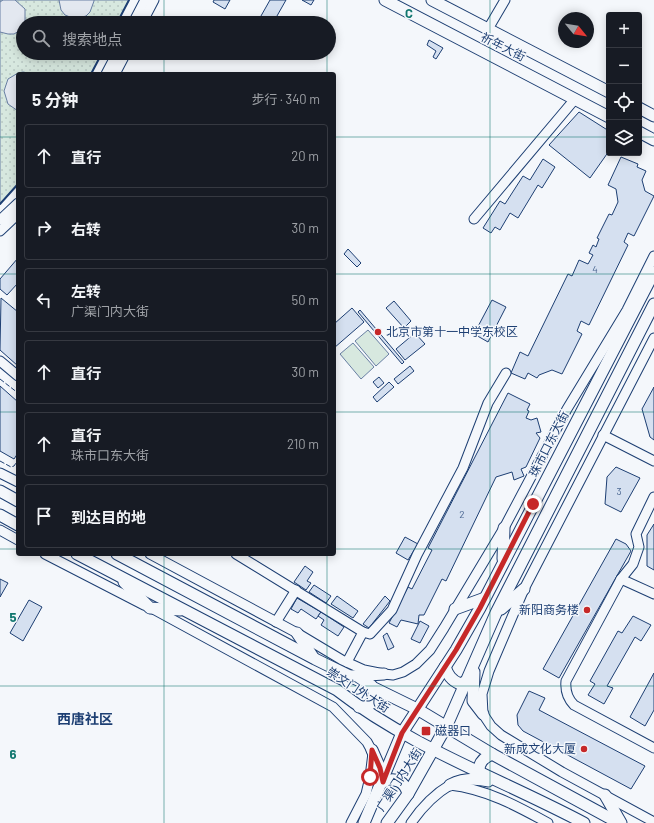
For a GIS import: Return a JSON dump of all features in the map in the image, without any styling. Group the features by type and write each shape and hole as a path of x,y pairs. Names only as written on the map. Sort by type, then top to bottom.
{"main road":[{"name":"祈年大街","path":"385,0 606,115"},
{"name":"祈年大街","path":"432,0 606,90"},
{"path":"642,110 654,116"},
{"path":"642,134 654,140"},
{"name":"珠市口东大街","path":"417,709 445,667 485,598 654,272"},
{"path":"482,714 473,700 474,665 496,613 654,304"},
{"path":"0,491 16,500"},
{"path":"0,515 16,524"},
{"path":"503,561 504,528"},
{"name":"崇文门外大街","path":"81,556 337,690 359,707 434,751 479,773 539,799 584,823"},
{"name":"崇文门外大街","path":"121,556 314,660 371,685 447,725 492,754 620,823"},
{"path":"115,573 150,608 185,610"},
{"path":"496,613 524,589"},
{"path":"455,609 485,598"},
{"path":"297,633 314,660"},
{"name":"广渠门内大街","path":"387,823 408,794 434,751 474,665"},
{"path":"445,667 453,681 460,684 467,681"},
{"path":"350,676 384,674"},
{"path":"359,707 368,706 373,702 375,696 371,685"},
{"name":"广渠门内大街","path":"364,823 383,782 402,733 417,709"},
{"path":"372,750 380,768 383,782 390,779 403,782 406,786 408,794"},
{"path":"479,773 480,762 486,756 492,754"},
{"path":"450,785 458,781 467,780 483,780 505,784"},
{"path":"605,795 620,823"}],"street":[{"path":"137,16 145,0"},
{"path":"146,16 154,0"},
{"path":"488,29 505,0"},
{"path":"107,72 113,60"},
{"path":"116,72 122,60"},
{"path":"474,219 575,99"},
{"path":"0,220 16,205"},
{"path":"0,231 16,216"},
{"name":"珠市口东大街","path":"297,633 347,662 364,670 384,674 393,675 403,672 416,664 430,650 504,528 567,409 626,310 654,256"},
{"path":"654,338 602,435 524,589 489,671 482,694 482,714 491,726 501,735 562,772 654,822"},
{"path":"0,361 16,374"},
{"path":"239,556 363,632 370,634 392,610 421,548 463,468 488,403 506,373"},
{"path":"602,435 654,460"},
{"path":"0,473 16,481"},
{"path":"654,497 636,534 639,547 633,564 621,579 566,681 565,690 569,700 574,705 654,748"},
{"path":"0,530 16,539"},
{"path":"49,556 280,677 333,707 372,750 373,760 366,794 351,823"},
{"path":"154,556 297,633"},
{"path":"621,579 654,594"},
{"path":"276,622 296,590"},
{"path":"347,662 363,632"},
{"path":"411,823 424,805 435,794 450,785 482,792 507,801 548,823"}],"shaded area":[{"path":"0,0 129,0 121,16 16,16 16,60 98,60 92,72 16,72 16,186 0,204"},
{"path":"3,0 15,0 25,9 25,16 16,16 16,33 14,34 0,32 0,2"},
{"path":"59,0 94,0 90,12 86,16 68,16 61,10"},
{"path":"16,74 16,110 8,104 4,91 8,79"},
{"path":"368,330 389,354 376,366 355,341"},
{"path":"353,343 374,367 361,379 340,354"}],"building":[{"path":"214,0 230,0 225,9 213,2"},
{"path":"270,0 286,0 277,16 261,16"},
{"path":"302,0 314,0 311,5"},
{"path":"429,40 443,48 436,59 433,57 436,51 427,45"},
{"path":"579,112 606,129 606,155 590,178 549,145"},
{"path":"621,157 638,164 637,167 646,171 642,180 645,191 654,196 634,236 628,233 624,242 628,245 589,325 581,321 577,331 582,334 562,374 552,370 539,375 537,378 528,373 525,379 511,373 520,352 528,356 568,274 572,276 579,260 588,264 593,255 589,253 593,245 596,247 599,239 597,238 609,214 612,215 618,202 616,189 608,185"},
{"path":"543,159 555,167 542,188 538,185 518,218 510,213 500,230 495,227 491,233 483,228 500,201 505,204 523,176 530,180"},
{"path":"348,249 361,263 357,267 344,254"},
{"path":"16,260 16,285 7,295 0,289 0,279"},
{"path":"1,298 16,310 16,364 0,350"},
{"path":"492,300 506,307 488,342 474,334"},
{"path":"394,301 411,321 404,328 386,308"},
{"path":"352,308 364,322 336,346 336,322"},
{"path":"360,310 404,362 402,364 358,312"},
{"path":"415,333 425,344 405,360 396,349"},
{"path":"410,366 414,371 398,384 394,379"},
{"path":"379,377 384,383 378,388 373,382"},
{"path":"389,382 394,387 377,402 373,397"},
{"path":"0,386 16,400 16,456 14,459 0,451"},
{"path":"654,387 654,440 650,437 642,409"},
{"path":"508,393 530,404 527,410 529,411 526,418 531,420 537,418 541,432 536,433 540,438 526,467 521,469 524,476 514,480 512,472 496,477 446,581 442,579 424,615 419,615 418,624 401,620 397,627 389,623 408,587 412,589 432,550 428,548"},
{"path":"616,467 640,478 621,512 605,504 607,477"},
{"path":"654,524 654,570 647,566 647,535"},
{"path":"405,537 418,544 408,560 396,553"},
{"name":"新阳商务楼","path":"616,539 626,544 631,551 559,678 543,669"},
{"path":"305,566 313,572 307,581 311,583 306,590 294,582"},
{"path":"0,579 8,583 0,597"},
{"path":"314,585 331,596 326,603 309,592"},
{"path":"337,596 358,611 353,618 331,604"},
{"path":"385,596 390,601 369,628 363,624"},
{"path":"297,598 321,612 316,619 301,609 298,613 291,609"},
{"path":"29,600 42,607 23,641 10,633"},
{"path":"321,612 344,627 338,636 321,625 324,620 318,616"},
{"path":"633,616 651,625 641,641 635,637 607,686 613,688 604,704 588,695 595,684 590,681 618,631 622,633"},
{"path":"420,621 429,626 420,643 411,639"},
{"path":"387,633 394,647 388,650 383,636"},
{"path":"654,673 654,710 645,726 630,717"},
{"name":"新成文化大厦","path":"529,691 545,698 539,710 645,766 631,789 523,731 518,725 517,715"}],"fence":[{"path":"0,379 16,391"},
{"path":"0,461 11,467 16,463"}],"wall":[{"path":"121,16 129,0"},
{"path":"92,72 98,60"},
{"path":"0,204 16,186"}],"place":[{"name":"北京市第十一中学东校区","path":"378,332"},
{"name":"新阳商务楼","path":"587,610"},
{"name":"磁器口","path":"426,731"},
{"name":"新成文化大厦","path":"584,749"}],"district":[{"name":"西唐社区","path":"85,719"}],"route":[{"path":"370,777 373,760 372,750 380,768 383,782 402,733 456,650 480,608 533,504"}]}
